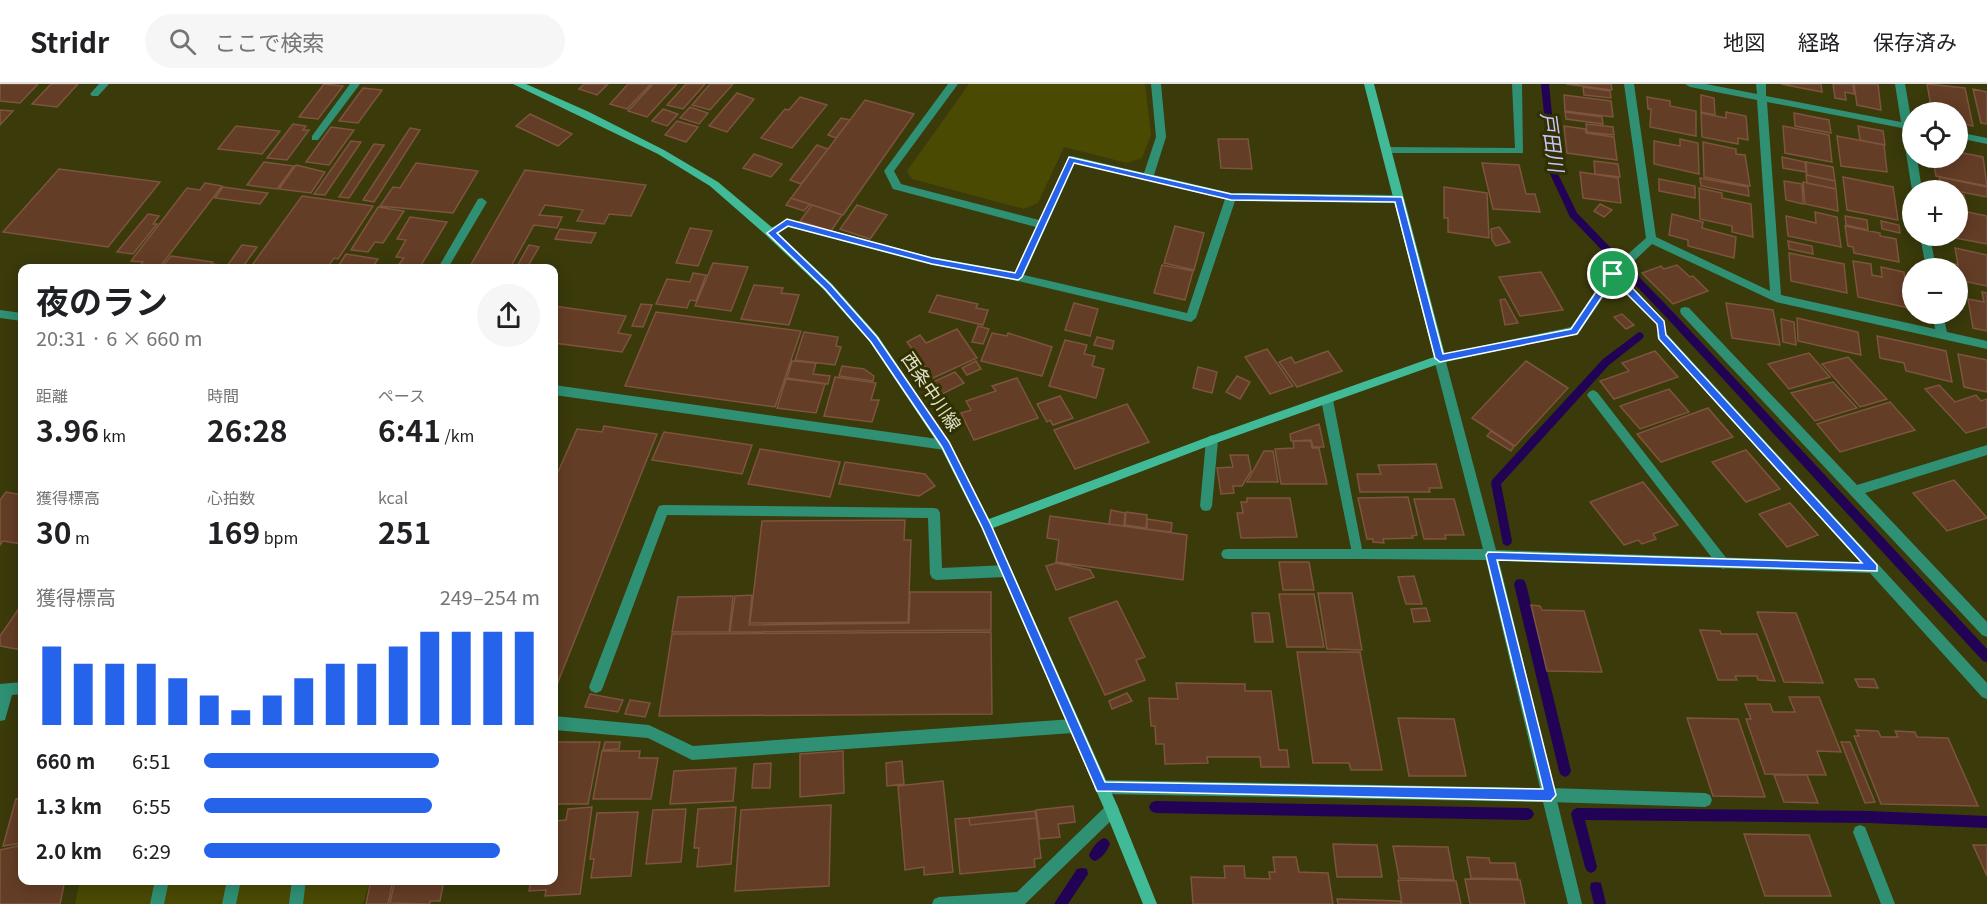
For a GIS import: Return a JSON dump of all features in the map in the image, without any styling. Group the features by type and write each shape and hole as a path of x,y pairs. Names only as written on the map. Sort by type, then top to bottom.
{"main road":[{"name":"西条中川線","path":"518,84 586,114 661,152 714,184 771,233 828,287 874,339 945,444 986,525 1112,810 1150,904"},
{"path":"986,525 1440,358 1369,84"}],"street":[{"path":"95,94 104,84"},
{"path":"315,138 355,84"},
{"path":"953,84 889,171 897,187 1042,225"},
{"path":"1148,177 1161,137 1156,84"},
{"path":"1386,150 1520,151 1517,84"},
{"path":"1629,84 1651,239"},
{"path":"1690,84 1902,124"},
{"path":"1761,84 1776,298"},
{"path":"1900,84 1904,102"},
{"path":"1968,137 1987,141"},
{"path":"1018,277 1072,159 1231,197 1399,199"},
{"path":"771,233 787,222 932,261 1018,277 1191,318 1231,197"},
{"path":"445,264 482,201"},
{"path":"1575,904 1551,795 1440,358 1574,332 1613,274 1651,239"},
{"path":"1651,239 1776,298 1987,345"},
{"path":"1685,311 1987,631"},
{"path":"0,314 18,316"},
{"path":"1940,324 1942,334"},
{"path":"1662,336 1987,693"},
{"path":"558,391 945,444"},
{"path":"1593,395 1723,563"},
{"path":"1327,400 1357,554"},
{"path":"1206,506 1212,440"},
{"path":"1855,491 1987,450"},
{"path":"596,687 663,510 934,513 936,574 1006,571"},
{"path":"1227,554 1491,555 1873,568"},
{"path":"0,715 4,690"},
{"path":"558,723 649,732 692,753 1073,726"},
{"path":"1101,787 1705,800"},
{"path":"939,904 1020,902 1112,810"},
{"path":"1860,832 1888,904"},
{"path":"157,904 161,885"},
{"path":"229,904 233,885"},
{"path":"296,904 298,885"}],"path":[{"path":"1613,274 1661,323 1662,336"}],"shaded area":[{"path":"969,84 1145,84 1151,135 1142,158 1127,163 1064,147 1038,203 1024,209 912,179 907,171"},
{"path":"79,885 369,885 363,904 75,904"}],"building":[{"path":"0,84 38,84 20,103 0,101"},
{"path":"51,84 78,84 57,107 32,104"},
{"path":"324,84 343,86 318,119 299,117"},
{"path":"584,84 608,84 597,95 579,89"},
{"path":"628,84 651,84 627,109 610,104"},
{"path":"653,84 677,84 647,117 628,111"},
{"path":"686,84 705,84 683,109 667,105"},
{"path":"710,84 733,84 710,110 692,105"},
{"path":"1566,84 1611,84 1612,90"},
{"path":"1781,84 1821,84 1822,92"},
{"path":"1833,84 1853,84 1854,94 1845,92 1846,100 1835,98"},
{"path":"1854,84 1878,84 1881,110 1857,105"},
{"path":"1927,84 1965,88 1968,102 1930,102"},
{"path":"1583,87 1610,91 1611,98 1584,95"},
{"path":"363,88 382,90 358,123 339,121"},
{"path":"1973,89 1987,92 1987,124 1981,123"},
{"path":"737,93 754,99 727,132 709,126"},
{"path":"1564,95 1611,101 1613,117 1565,111"},
{"path":"1701,95 1714,98 1715,115 1701,112"},
{"path":"800,97 827,105 792,148 761,138 785,109 789,110"},
{"path":"1647,97 1670,101 1670,106 1696,111 1696,136 1650,127 1651,109 1648,109"},
{"path":"865,100 914,114 843,215 791,198"},
{"path":"1968,102 1973,126 1968,125"},
{"path":"690,107 708,113 699,124 680,118"},
{"path":"663,109 678,114 667,126 652,121"},
{"path":"0,110 13,111 0,125"},
{"path":"1565,112 1602,117 1603,124 1566,119"},
{"path":"1726,112 1746,116 1748,140 1738,138 1738,144 1702,137 1701,113 1726,118"},
{"path":"1794,113 1829,120 1831,133 1795,126"},
{"path":"530,114 572,134 558,146 516,126"},
{"path":"841,118 850,120 836,138 828,135"},
{"path":"677,121 698,127 686,142 665,135"},
{"path":"293,124 306,126 303,130 309,130 287,160 267,158"},
{"path":"1586,124 1613,127 1614,135 1587,132"},
{"path":"236,126 280,131 262,154 218,149"},
{"path":"1564,126 1585,129 1586,133 1614,137 1617,160 1567,153"},
{"path":"1783,126 1829,135 1832,162 1785,153"},
{"path":"1858,126 1883,131 1885,145 1860,140"},
{"path":"331,127 354,130 329,165 306,162"},
{"path":"410,128 420,130 374,202 363,200"},
{"path":"1837,136 1884,145 1887,172 1841,166"},
{"path":"1218,139 1248,139 1252,169 1221,168"},
{"path":"1680,139 1698,143 1699,174 1654,164 1654,141 1680,146"},
{"path":"351,141 361,142 325,195 314,194"},
{"path":"1703,142 1736,149 1736,154 1745,155 1750,186 1704,177"},
{"path":"374,144 384,145 349,198 339,197"},
{"path":"817,145 828,149 801,184 790,180"},
{"path":"754,154 782,164 771,177 743,168"},
{"path":"1968,154 1983,157 1987,186 1968,182 1968,180 1936,176 1935,168 1968,168"},
{"path":"1782,157 1805,162 1806,172 1783,168"},
{"path":"1594,161 1618,164 1620,177 1595,174"},
{"path":"264,162 294,166 277,189 247,185"},
{"path":"1806,162 1833,167 1835,181 1807,175"},
{"path":"416,163 478,171 453,213 380,206 393,187 400,188"},
{"path":"1482,163 1519,165 1526,194 1535,194 1540,212 1493,209"},
{"path":"296,165 325,172 311,193 279,189"},
{"path":"59,169 160,182 108,247 3,232"},
{"path":"525,170 646,185 631,216 609,214 604,224 577,221 583,210 545,205 539,215 562,217 557,228 534,225 512,264 471,264"},
{"path":"1580,172 1618,178 1621,203 1583,198"},
{"path":"1806,175 1835,181 1836,189 1807,183"},
{"path":"1843,177 1893,187 1898,220 1847,210"},
{"path":"1700,178 1748,187 1749,196 1701,186"},
{"path":"1659,179 1695,186 1695,198 1659,191"},
{"path":"1784,181 1802,184 1803,204 1786,200"},
{"path":"1803,182 1836,189 1838,211 1805,204"},
{"path":"205,183 222,186 162,264 141,264 143,262 131,261 187,188 200,190"},
{"path":"1968,183 1987,187 1987,197 1968,193"},
{"path":"223,187 268,193 260,204 215,198"},
{"path":"1444,187 1487,193 1489,238 1448,232 1448,218 1444,218"},
{"path":"1699,188 1722,193 1722,198 1751,204 1753,237 1732,232 1732,226 1700,219"},
{"path":"302,196 373,206 338,259 334,258 330,264 253,264"},
{"path":"791,198 810,204 804,211 786,205"},
{"path":"1600,204 1612,210 1604,217 1594,211"},
{"path":"812,205 842,215 831,231 800,221"},
{"path":"857,205 887,215 870,239 840,229"},
{"path":"378,207 404,211 383,243 375,242 368,252 351,250"},
{"path":"1815,212 1837,217 1841,247 1788,236 1786,216 1816,223"},
{"path":"1968,212 1987,216 1987,244 1968,240"},
{"path":"148,214 159,216 153,224 157,224 133,254 117,252"},
{"path":"1672,214 1703,222 1702,228 1736,237 1734,258 1688,246 1688,240 1669,235"},
{"path":"1845,216 1867,220 1868,230 1846,225"},
{"path":"410,217 447,222 422,264 399,264 404,258 396,257 406,240 397,239"},
{"path":"1881,221 1899,225 1900,233 1882,229"},
{"path":"1175,226 1204,233 1194,270 1164,263"},
{"path":"1845,226 1880,233 1880,236 1896,239 1899,262 1854,253 1853,247 1848,246"},
{"path":"1499,227 1510,242 1496,246 1492,240 1491,229"},
{"path":"690,228 712,231 698,266 676,263"},
{"path":"560,229 596,233 591,243 555,239"},
{"path":"1788,241 1812,246 1813,254 1789,249"},
{"path":"242,245 257,247 245,264 228,264"},
{"path":"529,245 539,247 529,264 518,264"},
{"path":"1955,248 1987,255 1987,286 1968,282 1968,258 1957,258"},
{"path":"1789,253 1844,264 1847,293 1791,281"},
{"path":"346,254 378,259 375,264 340,264"},
{"path":"171,256 213,262 211,264 164,264"},
{"path":"1853,261 1871,264 1872,275 1882,277 1881,267 1902,272 1902,306 1858,297"},
{"path":"713,263 748,267 731,311 695,306"},
{"path":"1162,265 1193,271 1185,300 1154,293"},
{"path":"1677,265 1690,277 1693,276 1708,291 1673,304 1642,273 1661,266 1664,269"},
{"path":"1541,272 1563,310 1520,316 1499,277"},
{"path":"693,273 706,275 696,301 690,300 687,308 656,304 667,279 690,282"},
{"path":"754,285 783,288 781,293 799,295 789,325 741,319"},
{"path":"1982,292 1987,293 1987,331 1973,328 1968,299 1984,302"},
{"path":"937,295 978,304 976,308 988,310 983,325 929,312"},
{"path":"1505,299 1518,323 1505,325 1500,300"},
{"path":"1074,303 1098,309 1090,336 1065,330"},
{"path":"1726,303 1773,310 1780,345 1732,338"},
{"path":"641,304 652,305 643,327 632,326"},
{"path":"558,307 626,316 618,333 631,335 622,352 558,344"},
{"path":"656,312 801,331 775,407 625,386"},
{"path":"1622,314 1634,325 1626,329 1614,317"},
{"path":"1797,318 1858,332 1861,355 1798,341"},
{"path":"1781,319 1794,322 1796,345 1783,342"},
{"path":"978,326 989,329 983,344 972,342"},
{"path":"957,329 977,358 933,378 907,342 920,335 926,343"},
{"path":"804,332 838,337 836,346 841,347 835,365 795,360"},
{"path":"992,333 1007,336 1008,333 1052,347 1042,376 981,361"},
{"path":"1877,336 1946,351 1952,382 1906,371 1904,363 1880,358"},
{"path":"1097,337 1114,341 1112,349 1094,345"},
{"path":"1065,340 1087,345 1084,354 1095,356 1092,366 1104,369 1096,398 1049,386"},
{"path":"1267,349 1293,386 1270,394 1245,357"},
{"path":"1328,351 1342,371 1297,387 1279,362 1291,357 1295,363"},
{"path":"1655,351 1678,377 1614,399 1600,381 1629,371 1622,363"},
{"path":"1809,353 1830,377 1789,389 1768,364"},
{"path":"1958,354 1987,360 1987,392 1964,387"},
{"path":"1848,357 1887,399 1860,407 1822,364"},
{"path":"792,361 816,363 813,374 830,376 828,384 787,378"},
{"path":"976,361 981,369 967,375 962,368"},
{"path":"1526,361 1568,388 1515,446 1472,418"},
{"path":"842,366 864,369 874,376 873,381 839,376"},
{"path":"1198,367 1217,372 1212,393 1193,388"},
{"path":"955,372 964,383 942,394 933,382"},
{"path":"1237,376 1250,382 1240,399 1226,392"},
{"path":"835,377 876,383 871,400 879,400 872,422 824,416"},
{"path":"1017,378 1038,418 974,440 961,413 971,410 966,401 996,391 992,386"},
{"path":"786,379 825,384 816,413 777,408"},
{"path":"1833,382 1857,408 1815,421 1791,393"},
{"path":"1939,385 1955,402 1976,395 1981,401 1987,399 1987,427 1966,433 1925,389"},
{"path":"1669,389 1689,412 1640,429 1620,406"},
{"path":"1060,396 1073,418 1053,425 1050,420 1047,422 1037,404"},
{"path":"1890,402 1915,430 1840,452 1817,424"},
{"path":"1127,404 1149,442 1075,469 1054,430"},
{"path":"1708,408 1733,437 1661,462 1637,434"},
{"path":"1319,424 1324,447 1313,447 1311,440 1291,441 1290,434"},
{"path":"604,426 657,434 558,682 558,472 577,429 602,432"},
{"path":"1491,431 1514,446 1511,451 1487,436"},
{"path":"664,432 752,445 742,474 652,460"},
{"path":"1293,441 1311,441 1312,448 1319,448 1327,484 1281,484 1275,449 1294,448"},
{"path":"760,449 840,462 830,497 748,484"},
{"path":"1746,450 1780,489 1746,502 1712,462"},
{"path":"1264,451 1273,451 1278,482 1247,482"},
{"path":"1230,455 1248,455 1251,471 1242,486 1233,486 1234,493 1221,494 1217,468 1233,467"},
{"path":"845,462 925,474 935,486 919,496 839,484"},
{"path":"1436,464 1442,488 1429,488 1430,492 1360,492 1357,474 1381,474 1378,465"},
{"path":"1954,480 1987,518 1947,531 1913,493"},
{"path":"1643,482 1678,525 1653,534 1656,539 1642,544 1638,540 1624,545 1590,502"},
{"path":"6,492 18,494 18,543 3,541 0,545 0,500"},
{"path":"1408,497 1417,535 1412,536 1413,538 1383,539 1384,543 1367,539 1358,498"},
{"path":"1247,498 1290,498 1297,537 1241,538 1237,513 1243,513 1241,502 1247,502"},
{"path":"1414,499 1454,499 1464,535 1445,535 1446,539 1424,539"},
{"path":"1790,503 1818,535 1787,547 1759,514"},
{"path":"1111,510 1125,513 1124,526 1109,524"},
{"path":"1126,512 1147,515 1146,528 1125,525"},
{"path":"1050,516 1187,535 1183,580 1056,562 1059,540 1047,538"},
{"path":"1147,519 1172,523 1171,532 1147,529"},
{"path":"905,520 904,540 911,540 908,622 750,623 762,521"},
{"path":"1279,562 1309,562 1314,590 1283,590"},
{"path":"1056,563 1090,570 1094,577 1056,590 1046,566"},
{"path":"1414,576 1422,604 1406,604 1398,577"},
{"path":"910,592 991,592 991,630 730,632 735,596 752,595 749,625 909,623"},
{"path":"1318,593 1352,593 1362,650 1327,649"},
{"path":"1279,594 1314,594 1324,647 1287,647"},
{"path":"733,596 729,632 672,632 678,597"},
{"path":"1117,601 1145,657 1136,660 1145,680 1105,695 1069,618"},
{"path":"1531,605 1540,606 1542,610 1584,611 1602,672 1547,671"},
{"path":"1426,608 1430,621 1414,622 1411,609"},
{"path":"18,610 18,649 0,646 0,636"},
{"path":"1757,612 1796,613 1823,683 1784,682"},
{"path":"1252,613 1269,613 1273,642 1255,642"},
{"path":"1700,630 1720,631 1721,634 1757,634 1775,681 1758,680 1757,676 1735,676 1737,680 1718,680"},
{"path":"991,632 992,714 659,716 672,634"},
{"path":"1297,652 1360,652 1382,770 1351,770 1349,763 1313,763"},
{"path":"1855,679 1874,679 1878,688 1859,687"},
{"path":"1176,683 1245,684 1245,691 1271,691 1279,750 1287,750 1289,767 1261,767 1260,757 1207,757 1208,763 1165,764 1164,744 1156,744 1155,726 1151,726 1149,698 1178,699"},
{"path":"1127,693 1132,701 1112,709 1109,701"},
{"path":"590,694 623,700 618,712 585,707"},
{"path":"1789,697 1819,697 1841,752 1817,751 1826,775 1765,774 1746,719 1751,719 1745,704 1770,704 1773,712 1795,712"},
{"path":"630,700 650,703 645,717 625,714"},
{"path":"1398,718 1454,719 1466,776 1409,776"},
{"path":"1687,718 1738,719 1765,797 1713,796"},
{"path":"1856,730 1878,731 1881,737 1898,737 1895,731 1915,732 1917,737 1948,738 1978,806 1881,804 1854,736 1859,736"},
{"path":"558,742 600,742 588,804 558,804"},
{"path":"605,742 620,742 619,749 603,750"},
{"path":"1841,742 1850,742 1875,802 1865,803"},
{"path":"602,751 640,751 639,758 658,758 651,799 593,799"},
{"path":"843,751 844,793 800,797 800,754"},
{"path":"902,761 904,784 887,786 886,763"},
{"path":"771,763 770,788 752,788 754,764"},
{"path":"736,768 733,801 670,804 674,771"},
{"path":"1774,775 1807,775 1818,803 1784,802"},
{"path":"943,781 953,872 924,875 924,867 905,870 898,786"},
{"path":"18,799 18,844 3,846"},
{"path":"831,805 829,886 735,891 741,810"},
{"path":"1073,806 1075,822 1058,824 1060,837 1040,839 1036,810"},
{"path":"592,807 580,894 545,896 546,890 529,891 530,885 558,885 558,821 566,820 568,809"},
{"path":"736,807 731,864 697,867 699,848 694,848 698,809"},
{"path":"686,809 681,862 646,864 653,810"},
{"path":"1035,811 1036,818 970,825 969,818"},
{"path":"638,812 631,876 591,878 594,859 590,859 597,813"},
{"path":"969,818 970,825 1036,818 1041,858 1034,859 1035,867 960,874 955,819"},
{"path":"1744,834 1809,835 1831,896 1765,896"},
{"path":"1333,844 1377,845 1382,877 1337,877"},
{"path":"1973,845 1987,845 1987,876"},
{"path":"18,846 18,885 64,885 60,904 0,904 0,850"},
{"path":"1393,846 1448,847 1454,880 1399,878"},
{"path":"1273,857 1296,857 1299,872 1328,873 1333,904 1193,904 1191,877 1225,878 1224,866 1244,866 1245,878 1270,879 1269,872 1275,872"},
{"path":"1467,857 1489,858 1490,863 1515,863 1518,879 1471,878"},
{"path":"1465,879 1520,880 1525,904 1470,904"},
{"path":"1398,880 1456,881 1461,904 1402,904"},
{"path":"370,885 392,885 388,904 366,904"},
{"path":"394,885 443,885 440,901 430,901 430,904 390,903"},
{"path":"1337,899 1400,901 1401,904 1338,904"}],"waterway":[{"name":"戸田川","path":"1545,84 1554,174 1573,215 1669,314 1987,657"},
{"path":"1507,541 1496,483 1606,362 1639,336"},
{"path":"1520,584 1565,771"},
{"path":"1155,807 1528,814"},
{"path":"1591,867 1577,814 1868,817 1987,822"},
{"path":"1095,855 1104,844"},
{"path":"1060,904 1082,874"},
{"path":"1596,888 1600,904"}],"route":[{"path":"1072,159 1231,197 1399,199 1440,358 1574,332 1613,274 1661,323 1662,336 1873,568 1491,555 1551,795 1101,787 986,525 945,444 874,339 828,287 771,233 787,222 932,261 1018,277 1072,159"}]}
